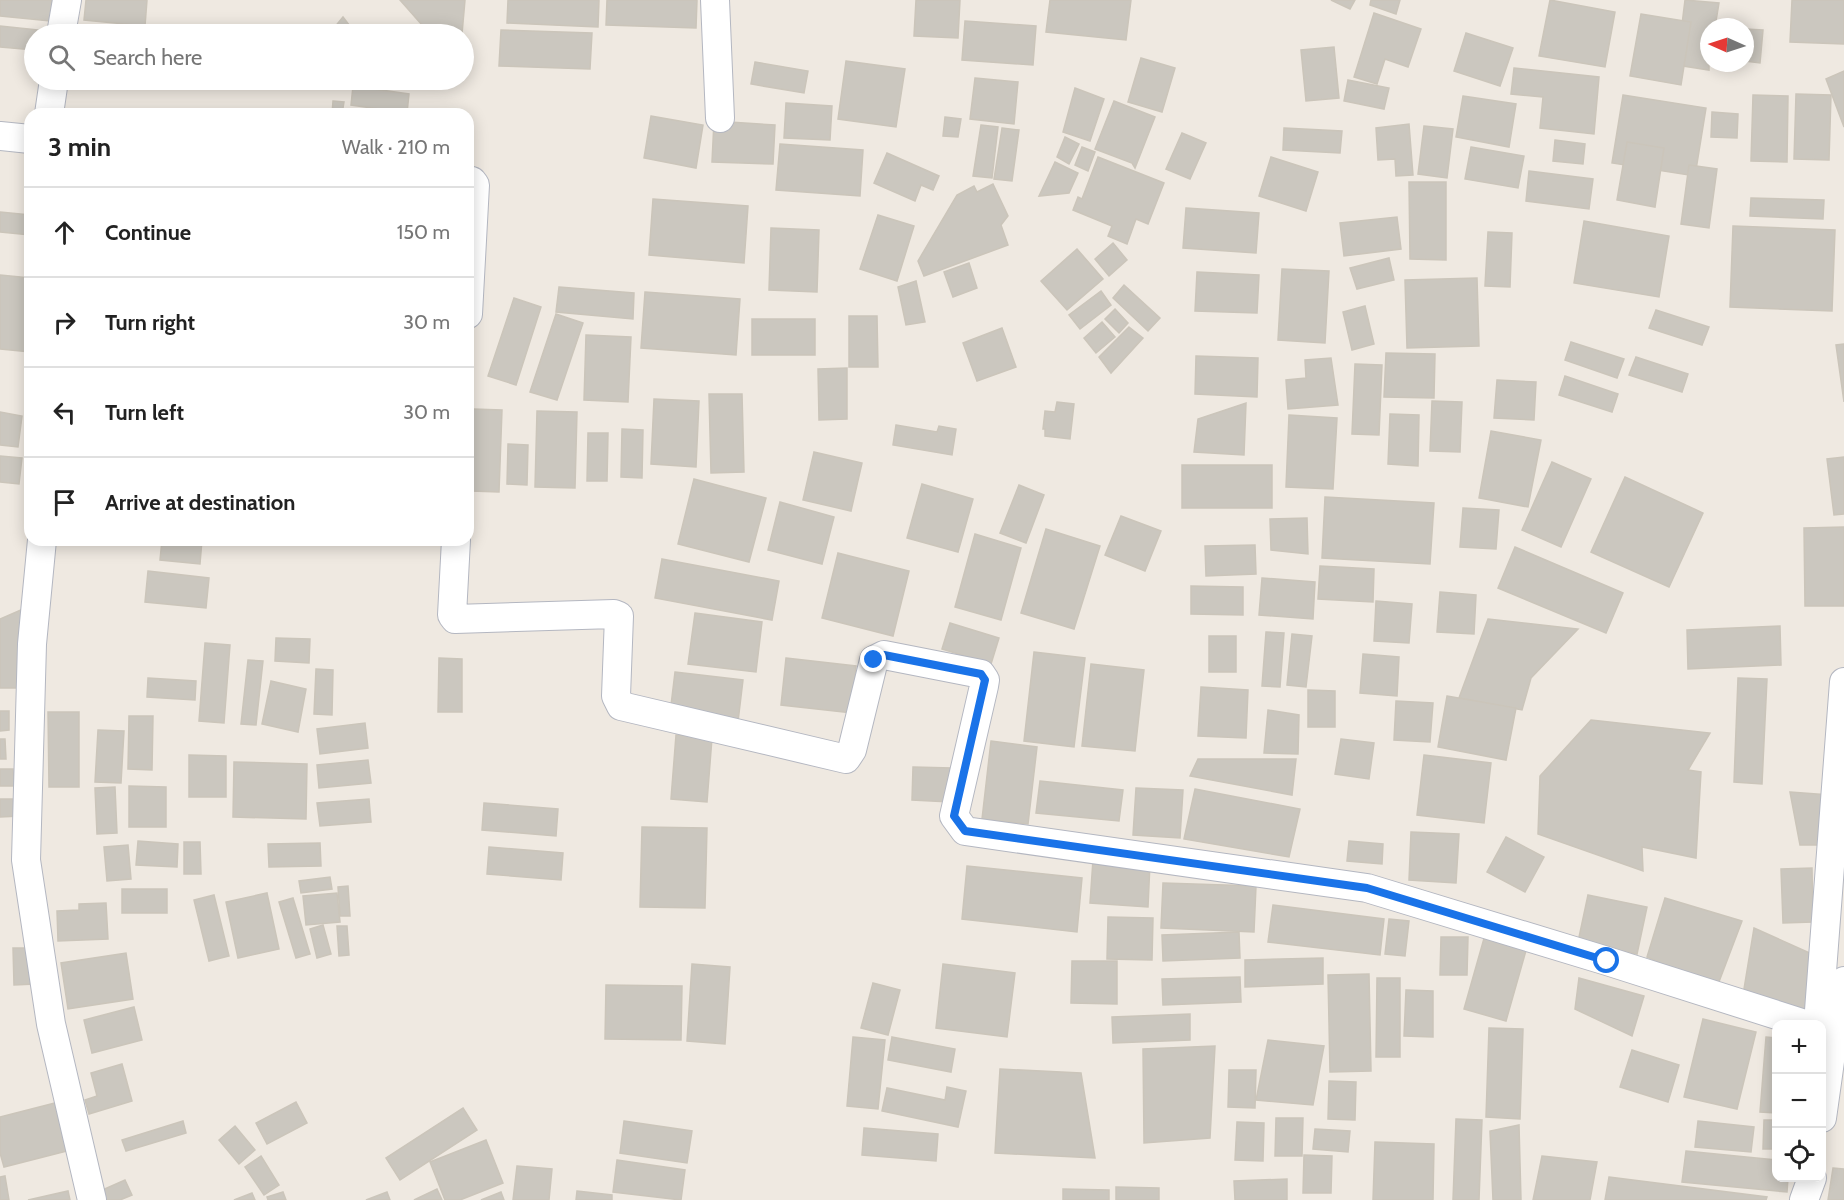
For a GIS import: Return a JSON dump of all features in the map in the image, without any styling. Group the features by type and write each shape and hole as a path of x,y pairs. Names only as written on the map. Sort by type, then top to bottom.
{"street":[{"path":"63,24 67,0"},
{"path":"715,0 720,118"},
{"path":"50,108 53,90"},
{"path":"0,136 24,138"},
{"path":"474,184 474,203"},
{"path":"41,546 32,644 26,860 51,1024 92,1200"},
{"path":"456,546 452,615 454,618 614,614 619,616 616,696 621,706 846,759 852,750 874,660 879,656 884,655 981,674 985,680 984,686 954,816 965,831 1367,888 1792,1020"},
{"path":"1825,1020 1844,682"},
{"path":"1826,1024 1844,981"},
{"path":"1826,1054 1830,1103"},
{"path":"1804,1200 1806,1182"},
{"path":"1804,1200 1811,1182"}],"building":[{"path":"0,0 52,0 50,21 0,16"},
{"path":"86,0 147,0 145,24 84,20"},
{"path":"400,0 465,0 463,24 421,24"},
{"path":"508,0 599,0 598,27 507,23"},
{"path":"607,0 697,0 696,28 606,25"},
{"path":"916,0 960,0 958,38 914,36"},
{"path":"1050,0 1131,0 1126,40 1046,32"},
{"path":"1331,0 1355,0 1350,9"},
{"path":"1371,0 1400,0 1396,14 1370,5"},
{"path":"1550,0 1615,12 1605,67 1539,56"},
{"path":"1685,0 1719,3 1716,18 1700,18 1700,69 1677,65"},
{"path":"1792,0 1844,0 1844,44 1790,42"},
{"path":"1374,13 1421,29 1408,67 1385,59 1377,84 1354,77"},
{"path":"1641,14 1691,22 1681,85 1630,76"},
{"path":"343,17 348,24 337,24"},
{"path":"965,21 1036,26 1033,65 962,60"},
{"path":"0,26 24,29 24,49 0,47"},
{"path":"501,30 592,33 590,69 499,66"},
{"path":"1754,30 1763,30 1760,63 1754,62"},
{"path":"1466,33 1513,48 1500,86 1454,71"},
{"path":"1334,47 1339,98 1306,101 1301,50"},
{"path":"1141,58 1175,68 1162,112 1128,102"},
{"path":"846,61 905,69 896,127 838,119"},
{"path":"755,62 808,71 804,93 751,84"},
{"path":"1514,68 1599,77 1594,134 1540,128 1543,97 1511,94"},
{"path":"1844,71 1844,127 1826,79"},
{"path":"975,78 1018,82 1014,124 970,119"},
{"path":"1348,80 1389,88 1384,109 1344,101"},
{"path":"1075,88 1104,99 1090,141 1063,132"},
{"path":"353,90 381,90 409,94 408,108 372,108 351,105"},
{"path":"1796,94 1831,95 1829,160 1794,159"},
{"path":"1623,95 1706,108 1695,176 1612,163"},
{"path":"1753,95 1788,96 1787,162 1751,161"},
{"path":"1463,96 1516,104 1509,147 1456,137"},
{"path":"333,101 344,102 343,108 332,108"},
{"path":"1114,101 1155,117 1135,168 1132,163 1095,149"},
{"path":"786,103 832,106 830,140 784,138"},
{"path":"1712,112 1738,114 1737,138 1711,137"},
{"path":"651,116 703,125 696,168 644,158"},
{"path":"945,117 961,119 958,137 943,136"},
{"path":"714,121 775,125 773,164 712,162"},
{"path":"1409,124 1413,175 1396,176 1395,159 1378,160 1376,128"},
{"path":"981,125 998,127 992,178 973,176"},
{"path":"1424,126 1453,129 1447,178 1418,174"},
{"path":"1002,128 1019,130 1012,181 994,179"},
{"path":"1284,128 1342,131 1340,153 1283,150"},
{"path":"1182,133 1206,143 1190,179 1166,169"},
{"path":"1065,137 1079,144 1069,164 1057,157"},
{"path":"1555,140 1585,144 1583,164 1553,161"},
{"path":"1627,142 1664,148 1655,207 1617,200"},
{"path":"780,144 863,150 860,196 776,190"},
{"path":"1082,147 1095,152 1088,171 1075,165"},
{"path":"1471,147 1524,156 1518,188 1465,179"},
{"path":"887,153 939,176 933,190 921,185 915,201 874,183"},
{"path":"1098,157 1164,183 1148,224 1136,219 1127,244 1108,236 1112,226 1073,210 1078,197 1082,199"},
{"path":"1271,157 1318,172 1306,211 1259,196"},
{"path":"1055,162 1078,173 1069,193 1039,196"},
{"path":"1689,165 1717,169 1709,228 1681,224"},
{"path":"1529,171 1593,179 1589,209 1526,201"},
{"path":"1409,182 1446,182 1446,260 1410,259"},
{"path":"993,184 1008,216 1001,225 1008,245 924,276 918,261 957,195 974,186 977,192"},
{"path":"1751,198 1824,200 1823,219 1750,216"},
{"path":"653,199 748,206 744,263 649,255"},
{"path":"1186,208 1259,213 1256,253 1183,248"},
{"path":"0,212 24,214 24,234 0,232"},
{"path":"878,215 914,226 897,281 860,269"},
{"path":"1397,217 1401,249 1344,256 1340,223"},
{"path":"1584,221 1669,236 1659,297 1574,283"},
{"path":"1733,226 1835,230 1832,311 1730,307"},
{"path":"771,228 819,230 817,292 769,290"},
{"path":"1488,232 1512,233 1510,287 1485,286"},
{"path":"1113,243 1127,260 1109,276 1095,259"},
{"path":"1077,249 1103,279 1067,310 1041,281"},
{"path":"1389,258 1394,280 1357,289 1350,268"},
{"path":"969,263 977,288 953,297 944,272"},
{"path":"1282,269 1329,271 1325,343 1278,340"},
{"path":"1197,272 1259,275 1257,313 1195,311"},
{"path":"0,275 24,277 24,351 0,349"},
{"path":"1477,278 1479,346 1407,348 1405,280"},
{"path":"916,281 925,322 906,325 898,287"},
{"path":"1124,285 1160,318 1148,331 1113,298"},
{"path":"559,287 634,293 633,319 556,312"},
{"path":"1101,291 1111,305 1080,329 1069,315"},
{"path":"645,292 740,299 736,355 641,348"},
{"path":"514,298 541,307 516,385 488,376"},
{"path":"1365,306 1374,344 1352,350 1343,312"},
{"path":"1115,309 1128,323 1119,333 1105,319"},
{"path":"1656,310 1709,327 1702,345 1649,328"},
{"path":"556,314 583,323 557,400 530,392"},
{"path":"849,316 877,316 878,367 849,367"},
{"path":"752,319 815,319 815,355 752,355"},
{"path":"1102,322 1115,337 1096,353 1084,338"},
{"path":"1129,327 1143,338 1111,373 1099,357"},
{"path":"1002,328 1016,367 977,381 963,343"},
{"path":"586,335 631,337 628,402 584,400"},
{"path":"1571,342 1624,359 1617,378 1565,360"},
{"path":"1844,344 1844,402 1836,345"},
{"path":"1386,353 1435,354 1434,398 1384,397"},
{"path":"1196,356 1258,358 1257,397 1195,394"},
{"path":"1636,357 1688,374 1682,392 1629,375"},
{"path":"1331,358 1338,405 1288,409 1286,380 1306,378 1305,360"},
{"path":"1355,364 1382,365 1379,435 1352,434"},
{"path":"847,368 847,419 819,420 818,369"},
{"path":"1565,376 1618,394 1612,412 1559,395"},
{"path":"1497,380 1536,382 1534,420 1494,418"},
{"path":"709,394 742,394 744,472 711,473"},
{"path":"654,399 699,401 696,467 651,464"},
{"path":"1432,401 1462,402 1460,452 1430,451"},
{"path":"1057,402 1074,404 1070,439 1045,436 1045,429 1043,429 1045,411 1055,412"},
{"path":"1246,403 1244,455 1194,452 1198,419"},
{"path":"474,409 502,410 499,492 474,491"},
{"path":"537,411 577,412 575,488 535,487"},
{"path":"0,412 22,416 18,447 0,445"},
{"path":"1390,414 1419,415 1418,466 1388,464"},
{"path":"1289,415 1337,418 1333,489 1286,487"},
{"path":"896,425 937,432 939,426 956,429 952,455 893,445"},
{"path":"622,429 643,430 642,478 621,477"},
{"path":"1491,431 1541,440 1528,507 1479,498"},
{"path":"588,433 608,433 607,481 587,481"},
{"path":"508,444 528,445 527,485 507,484"},
{"path":"814,452 862,463 851,511 803,500"},
{"path":"0,456 22,458 19,484 0,482"},
{"path":"1844,457 1844,514 1834,515 1827,459"},
{"path":"1552,462 1591,479 1561,547 1522,530"},
{"path":"1182,465 1272,465 1272,508 1182,508"},
{"path":"1625,477 1703,513 1669,587 1591,552"},
{"path":"694,479 766,498 749,562 678,544"},
{"path":"922,484 973,499 958,552 907,538"},
{"path":"1019,485 1044,495 1026,543 1000,533"},
{"path":"1325,497 1434,503 1430,564 1322,558"},
{"path":"780,502 834,517 822,564 768,550"},
{"path":"1463,508 1499,510 1496,549 1460,547"},
{"path":"1121,516 1161,531 1145,571 1105,555"},
{"path":"1307,518 1308,554 1271,550 1270,519"},
{"path":"1844,527 1844,606 1805,606 1804,528"},
{"path":"1046,529 1100,546 1074,629 1021,613"},
{"path":"975,534 1021,548 1001,620 955,607"},
{"path":"1255,545 1256,574 1206,576 1205,546"},
{"path":"161,546 202,546 200,564 160,560"},
{"path":"1515,547 1623,593 1606,633 1498,588"},
{"path":"838,553 909,571 893,636 822,618"},
{"path":"662,559 779,581 772,620 655,598"},
{"path":"1320,566 1374,569 1373,602 1318,599"},
{"path":"148,571 209,578 206,608 145,602"},
{"path":"1262,578 1315,582 1313,619 1259,615"},
{"path":"1191,586 1243,587 1243,615 1191,614"},
{"path":"1440,592 1476,595 1474,634 1437,632"},
{"path":"1376,601 1412,604 1409,643 1374,641"},
{"path":"21,610 21,688 0,688 0,619"},
{"path":"695,613 762,622 756,672 688,664"},
{"path":"1488,619 1578,629 1531,678 1522,710 1459,698"},
{"path":"950,623 999,638 991,664 942,649"},
{"path":"1780,626 1781,665 1688,669 1687,630"},
{"path":"1266,632 1284,633 1280,687 1262,686"},
{"path":"1292,634 1312,636 1306,687 1287,685"},
{"path":"1209,636 1236,636 1236,672 1209,672"},
{"path":"276,638 310,639 309,663 275,661"},
{"path":"205,643 230,645 224,723 199,721"},
{"path":"1034,652 1085,658 1074,747 1024,741"},
{"path":"1363,654 1399,657 1397,696 1360,693"},
{"path":"439,658 462,659 462,712 438,712"},
{"path":"786,658 856,666 852,713 781,705"},
{"path":"248,660 263,661 256,725 241,724"},
{"path":"1091,664 1144,670 1135,751 1082,746"},
{"path":"316,669 333,670 332,715 314,714"},
{"path":"675,672 743,680 737,730 669,722"},
{"path":"148,678 196,681 195,700 147,697"},
{"path":"1738,678 1767,679 1762,784 1734,782"},
{"path":"271,681 306,689 298,732 262,724"},
{"path":"1201,687 1248,690 1246,738 1198,736"},
{"path":"1308,690 1335,691 1335,727 1308,727"},
{"path":"1447,696 1516,708 1506,760 1438,747"},
{"path":"1396,701 1433,703 1430,742 1394,740"},
{"path":"1268,710 1299,715 1298,754 1264,753"},
{"path":"0,711 9,711 9,730 0,731"},
{"path":"48,712 79,712 79,787 49,787"},
{"path":"129,716 153,716 152,770 128,769"},
{"path":"1591,720 1710,733 1688,770 1701,772 1696,858 1642,847 1643,871 1538,834 1540,776"},
{"path":"365,723 368,748 320,754 317,729"},
{"path":"98,730 124,731 121,783 95,782"},
{"path":"676,735 712,738 707,802 671,799"},
{"path":"0,739 5,739 6,759 0,759"},
{"path":"1341,739 1374,743 1369,779 1335,774"},
{"path":"991,741 1037,747 1028,824 982,819"},
{"path":"189,755 226,756 226,797 189,797"},
{"path":"1424,755 1491,763 1484,823 1417,815"},
{"path":"1198,759 1296,759 1292,795 1190,776"},
{"path":"368,760 371,783 319,788 317,765"},
{"path":"234,762 307,764 306,819 233,817"},
{"path":"913,767 952,768 950,802 912,800"},
{"path":"0,769 13,769 14,786 0,786"},
{"path":"1040,781 1123,790 1119,821 1036,813"},
{"path":"129,786 166,787 166,827 129,827"},
{"path":"115,787 117,833 97,834 95,788"},
{"path":"1136,788 1183,790 1180,838 1133,835"},
{"path":"1195,789 1300,809 1289,857 1184,839"},
{"path":"1790,792 1844,796 1844,845 1800,845"},
{"path":"0,799 20,799 20,816 0,817"},
{"path":"369,799 371,822 320,826 317,803"},
{"path":"484,803 558,809 556,836 482,830"},
{"path":"642,827 707,828 705,908 640,907"},
{"path":"1411,832 1459,834 1456,883 1409,880"},
{"path":"1506,837 1544,857 1525,892 1487,872"},
{"path":"138,841 178,844 177,867 136,865"},
{"path":"1349,841 1383,844 1382,864 1347,861"},
{"path":"184,842 200,842 201,874 184,874"},
{"path":"320,843 321,866 269,867 268,844"},
{"path":"128,845 131,879 107,881 104,847"},
{"path":"489,847 563,853 561,880 487,874"},
{"path":"1093,860 1150,863 1148,907 1090,903"},
{"path":"967,866 1082,878 1077,932 962,919"},
{"path":"1812,868 1813,922 1783,923 1781,869"},
{"path":"330,877 332,889 301,893 299,881"},
{"path":"1163,883 1256,886 1254,932 1161,928"},
{"path":"348,886 350,916 340,916 338,887"},
{"path":"122,889 167,889 167,913 122,913"},
{"path":"267,893 279,949 238,958 226,902"},
{"path":"337,893 340,922 306,925 303,896"},
{"path":"214,895 229,956 209,961 194,900"},
{"path":"1588,895 1647,907 1637,954 1578,942"},
{"path":"293,898 310,954 296,958 279,902"},
{"path":"1665,898 1742,921 1717,987 1647,957"},
{"path":"106,903 108,939 58,941 57,911 79,910 79,904"},
{"path":"1273,905 1384,919 1380,955 1268,942"},
{"path":"1108,917 1153,918 1152,960 1107,959"},
{"path":"1389,919 1409,921 1405,956 1385,954"},
{"path":"323,925 331,954 317,958 310,929"},
{"path":"337,926 347,926 349,955 339,956"},
{"path":"1754,928 1823,959 1815,1018 1744,989"},
{"path":"1239,932 1240,958 1163,961 1162,935"},
{"path":"1485,935 1527,947 1506,1021 1464,1009"},
{"path":"1441,937 1468,937 1467,975 1440,975"},
{"path":"13,948 33,948 35,984 14,985"},
{"path":"126,953 133,999 68,1009 61,963"},
{"path":"1323,958 1323,984 1245,987 1245,960"},
{"path":"1072,961 1117,961 1117,1004 1071,1003"},
{"path":"692,964 730,967 725,1044 687,1041"},
{"path":"943,964 1015,973 1007,1037 936,1028"},
{"path":"1369,974 1371,1071 1330,1072 1328,975"},
{"path":"1240,977 1241,1002 1163,1005 1162,979"},
{"path":"1377,978 1400,978 1400,1057 1376,1057"},
{"path":"1579,978 1644,996 1632,1036 1575,1009"},
{"path":"873,983 900,990 888,1035 861,1028"},
{"path":"606,985 682,986 681,1040 605,1039"},
{"path":"1406,990 1433,991 1433,1037 1404,1036"},
{"path":"134,1007 142,1040 92,1053 84,1020"},
{"path":"1190,1014 1190,1040 1113,1043 1112,1017"},
{"path":"1703,1019 1756,1032 1737,1109 1684,1097"},
{"path":"1489,1028 1523,1029 1520,1119 1486,1117"},
{"path":"853,1037 885,1040 878,1109 847,1106"},
{"path":"892,1037 955,1049 951,1072 888,1060"},
{"path":"1766,1037 1772,1038 1772,1113 1760,1112"},
{"path":"1268,1040 1324,1046 1313,1105 1256,1100"},
{"path":"1215,1046 1210,1138 1144,1143 1143,1049"},
{"path":"1632,1050 1679,1065 1668,1102 1620,1087"},
{"path":"122,1064 132,1101 89,1114 85,1100 97,1096 91,1073"},
{"path":"1000,1069 1081,1073 1095,1158 995,1153"},
{"path":"1229,1070 1256,1070 1255,1108 1228,1107"},
{"path":"1329,1081 1356,1082 1355,1120 1328,1119"},
{"path":"947,1087 966,1091 958,1127 882,1111 887,1088 945,1100"},
{"path":"296,1102 307,1123 267,1144 256,1123"},
{"path":"55,1103 67,1151 4,1167 0,1153 0,1117"},
{"path":"463,1108 477,1130 400,1180 386,1158"},
{"path":"1276,1118 1303,1118 1302,1156 1275,1156"},
{"path":"1456,1119 1482,1120 1479,1200 1453,1200"},
{"path":"1764,1120 1772,1120 1772,1149 1763,1149"},
{"path":"183,1121 186,1133 126,1151 122,1140"},
{"path":"624,1121 692,1131 687,1163 620,1153"},
{"path":"1698,1121 1754,1127 1751,1152 1695,1147"},
{"path":"1237,1122 1264,1123 1263,1161 1235,1160"},
{"path":"1519,1125 1521,1200 1493,1200 1490,1131"},
{"path":"235,1126 255,1150 239,1164 219,1140"},
{"path":"864,1128 938,1134 936,1161 862,1155"},
{"path":"1315,1129 1350,1131 1348,1152 1313,1149"},
{"path":"486,1140 503,1183 460,1200 445,1200 430,1162"},
{"path":"1375,1142 1434,1144 1433,1200 1373,1200"},
{"path":"1686,1151 1772,1160 1772,1182 1788,1182 1787,1192 1682,1182"},
{"path":"1304,1155 1332,1156 1331,1193 1303,1193"},
{"path":"261,1156 279,1185 264,1195 245,1167"},
{"path":"1542,1156 1597,1162 1590,1200 1533,1200"},
{"path":"617,1160 685,1170 681,1200 613,1192"},
{"path":"517,1166 552,1169 549,1200 513,1200"},
{"path":"1833,1168 1844,1169 1844,1200 1828,1200"},
{"path":"5,1176 9,1200 0,1200 0,1177"},
{"path":"1609,1177 1767,1197 1766,1200 1605,1200"},
{"path":"1287,1179 1287,1200 1235,1200 1234,1181"},
{"path":"125,1180 132,1195 120,1200 101,1200 98,1192"},
{"path":"1116,1187 1159,1188 1159,1200 1116,1200"},
{"path":"437,1189 442,1200 414,1200"},
{"path":"1063,1189 1109,1190 1109,1200 1063,1200"},
{"path":"68,1191 70,1200 28,1200"},
{"path":"577,1191 612,1195 612,1200 576,1200"},
{"path":"283,1192 286,1200 268,1200 267,1197"},
{"path":"387,1192 390,1200 366,1200"},
{"path":"501,1192 504,1200 481,1200"},
{"path":"252,1193 255,1200 234,1200"}],"route":[{"path":"874,660 884,655 981,674 985,680 954,816 965,831 1367,888 1607,961"}]}
